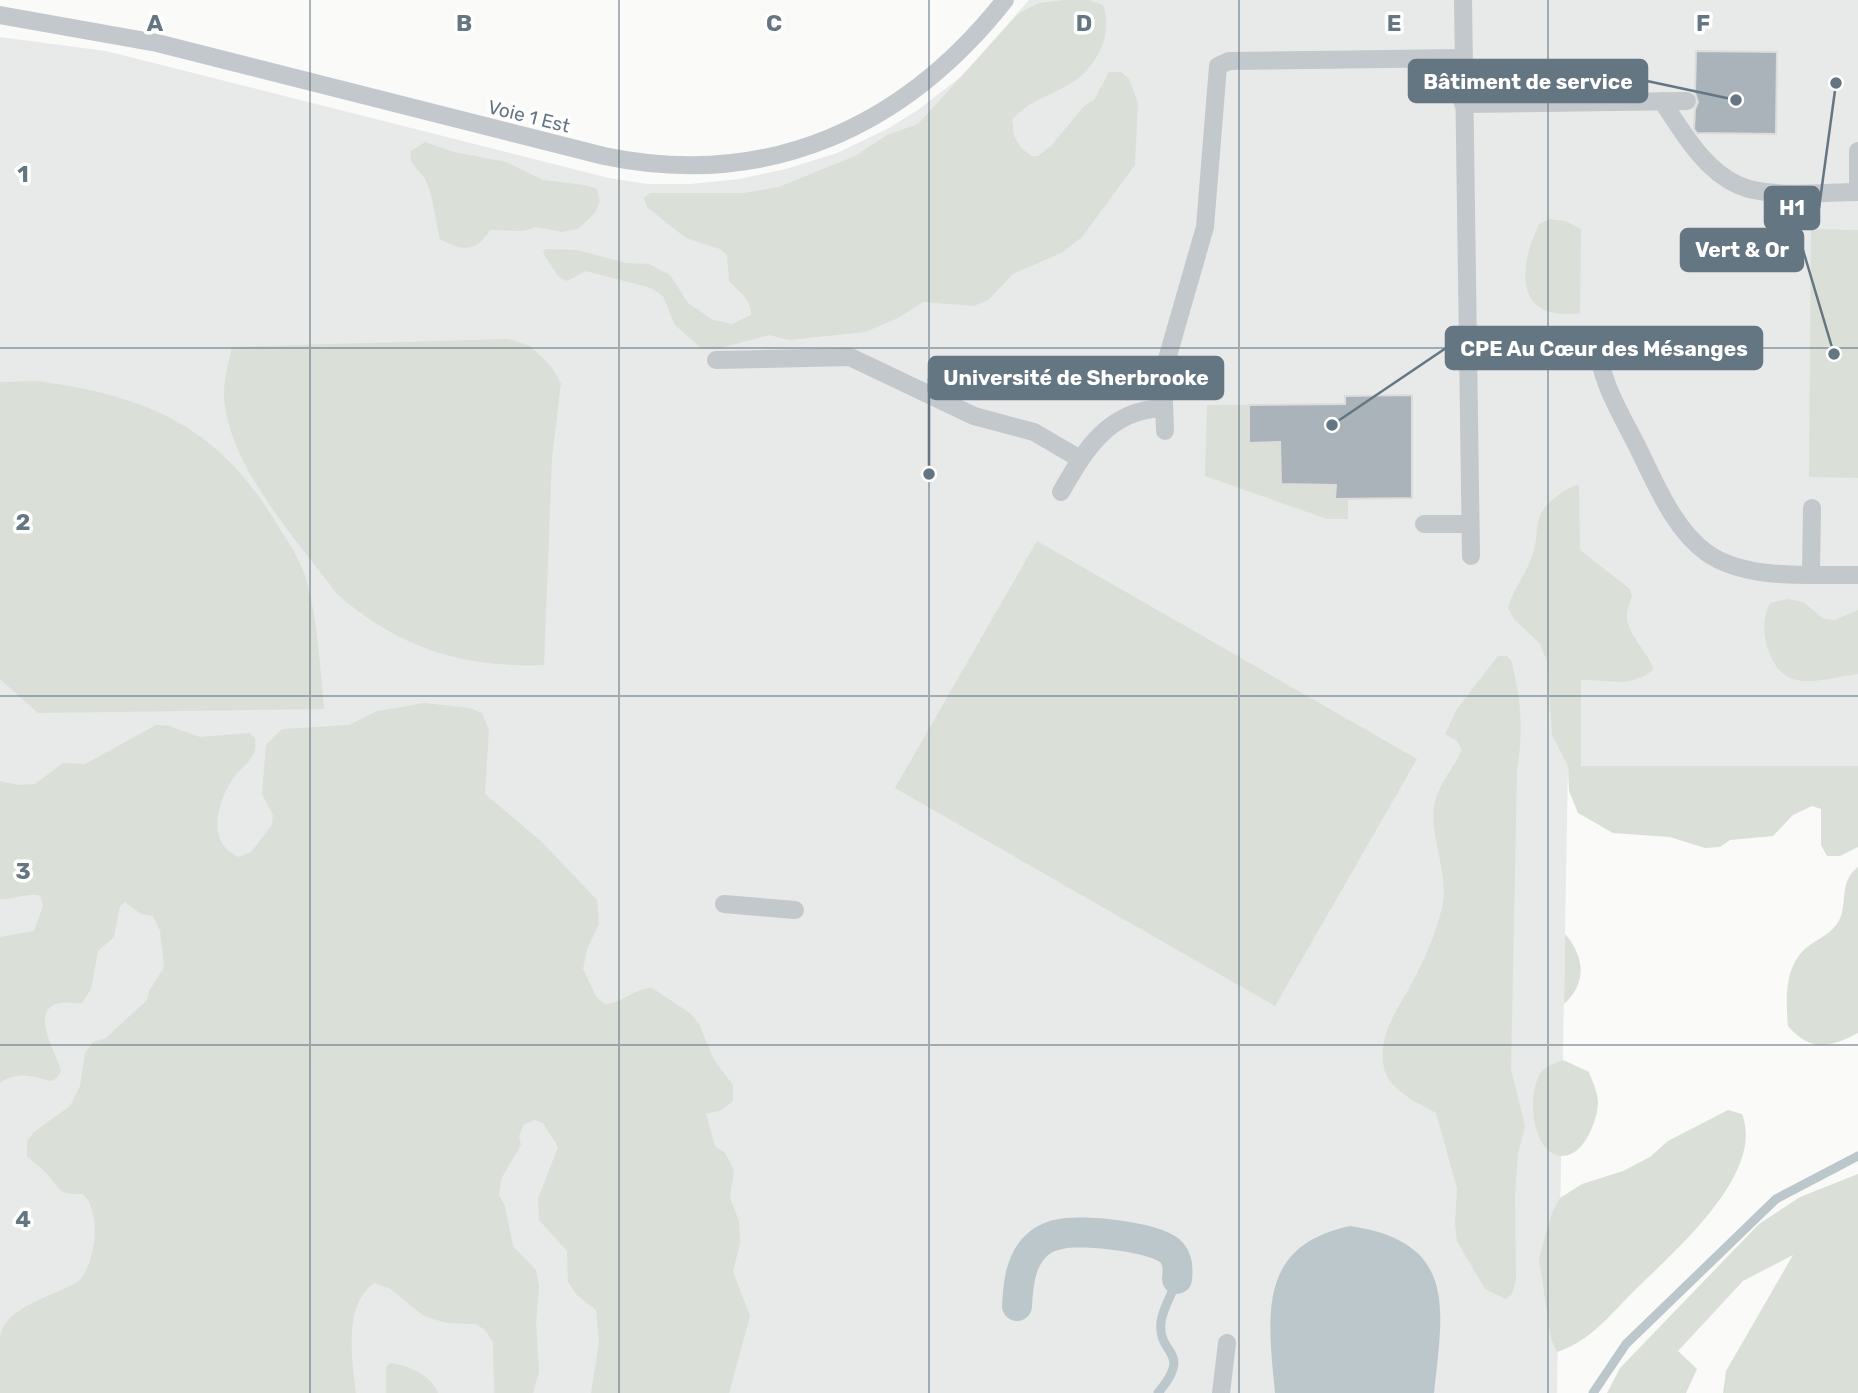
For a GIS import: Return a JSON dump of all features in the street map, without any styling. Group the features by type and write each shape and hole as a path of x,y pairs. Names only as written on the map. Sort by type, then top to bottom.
{"lane":[{"name":"Voie 1 Est","path":"0,15 157,43 604,156 652,165 684,166 738,162 778,155 862,124 936,75 1005,0"},
{"path":"1463,0 1471,556"},
{"path":"1165,430 1164,367 1205,227 1218,66 1229,61 1463,58"},
{"path":"1662,101 1697,150 1727,178 1749,188 1858,192 1858,151"},
{"path":"1463,104 1686,101"},
{"path":"1467,344 1660,343"},
{"path":"1598,344 1598,360 1633,437 1662,494 1696,543 1708,553 1744,568 1858,575"},
{"path":"716,360 850,357 974,416 1034,432 1080,459"},
{"path":"1061,492 1089,445 1108,428 1144,410 1163,408"},
{"path":"1811,574 1812,508"},
{"path":"1424,524 1470,524"},
{"path":"724,904 795,910"},
{"path":"1220,1393 1227,1343"}],"shaded area":[{"path":"1029,0 1858,0 1858,766 1568,766 1557,1393 0,1393 0,37 106,51 609,178 648,184 690,184 739,179 786,169 837,153 887,129 918,110 963,75"},
{"path":"1089,0 1103,5 1106,26 1101,48 1082,75 1033,103 1012,120 1014,136 1022,149 1032,156 1038,156 1051,146 1084,106 1094,100 1109,72 1121,72 1129,79 1138,103 1135,165 1082,237 1063,252 1013,274 988,300 974,306 923,302 898,318 865,332 789,340 769,335 717,349 701,348 675,325 663,296 651,288 586,271 567,281 558,276 543,253 545,249 577,250 626,263 649,264 670,275 688,303 713,320 732,324 751,315 747,300 729,281 727,255 720,249 686,238 647,207 644,198 650,193 744,193 779,187 855,156 887,135 918,124 1019,13 1039,3"},
{"path":"425,142 454,152 506,162 543,180 597,189 600,201 595,213 578,229 562,232 536,227 524,231 490,230 474,246 455,246 440,239 428,186 411,160 411,151"},
{"path":"1549,219 1565,221 1581,229 1580,313 1558,314 1543,309 1532,300 1527,288 1525,274 1532,241 1539,224"},
{"path":"1811,229 1858,230 1858,478 1809,477"},
{"path":"508,339 530,346 550,365 561,383 552,457 544,665 486,663 433,651 384,628 337,594 283,524 248,470 235,443 227,416 224,389 232,347"},
{"path":"36,381 111,395 144,406 174,420 202,438 228,460 275,521 304,574 316,629 324,709 38,713 0,679 0,382"},
{"path":"1207,405 1249,405 1249,443 1280,442 1281,484 1336,485 1335,499 1348,499 1348,519 1327,519 1205,476"},
{"path":"1579,485 1580,550 1630,589 1632,597 1627,617 1629,626 1653,667 1652,671 1634,680 1581,680 1581,766 1858,766 1858,847 1840,856 1827,856 1821,845 1821,809 1812,806 1793,815 1773,836 1730,840 1720,847 1705,848 1670,837 1613,833 1578,813 1569,791 1568,766 1552,735 1547,661 1540,644 1514,619 1508,608 1534,550 1538,522 1545,508 1567,489"},
{"path":"1037,541 1417,759 1275,1006 895,788"},
{"path":"1788,599 1803,602 1824,619 1835,620 1858,610 1858,674 1803,681 1782,673 1767,646 1764,624 1770,603"},
{"path":"1498,656 1507,656 1511,660 1521,727 1517,769 1511,1069 1525,1126 1518,1154 1515,1195 1516,1280 1512,1294 1506,1299 1485,1289 1457,1241 1457,1188 1436,1113 1405,1095 1392,1083 1384,1068 1383,1056 1383,1045 1390,1023 1425,956 1442,908 1444,883 1435,832 1434,807 1442,785 1462,750 1457,741 1445,734 1457,709"},
{"path":"425,703 470,708 482,713 489,730 485,794 543,843 597,900 599,924 587,949 583,969 597,998 605,1004 611,1003 640,990 652,988 690,1013 699,1024 714,1060 733,1085 733,1101 722,1110 706,1114 715,1146 725,1153 734,1170 730,1198 739,1221 740,1243 733,1272 750,1316 729,1393 591,1393 599,1342 596,1310 577,1295 568,1282 567,1251 539,1220 538,1199 558,1147 543,1123 535,1120 524,1124 519,1136 521,1145 501,1179 499,1195 505,1206 513,1246 536,1270 539,1286 536,1322 539,1372 533,1393 494,1393 493,1342 485,1330 476,1324 446,1323 424,1316 389,1288 374,1283 364,1293 354,1319 352,1349 356,1393 0,1393 0,1337 4,1326 11,1317 32,1303 78,1282 93,1251 95,1225 89,1202 83,1194 63,1192 27,1156 27,1141 34,1132 70,1106 80,1086 85,1053 93,1042 106,1038 147,1000 149,991 164,967 160,931 153,916 141,914 125,902 120,906 114,937 98,951 91,989 82,1003 60,1003 51,1007 46,1014 47,1032 61,1070 57,1078 51,1081 19,1076 0,1083 0,937 34,931 43,906 40,896 36,895 0,899 0,781 19,785 35,784 63,763 85,764 156,725 169,726 200,737 249,733 255,738 255,750 223,797 218,821 222,842 228,851 239,857 251,852 272,825 273,815 262,794 266,745 282,729 349,725 377,711"},
{"path":"1858,867 1858,1033 1838,1042 1813,1044 1788,1026 1787,996 1790,975 1805,949 1838,922 1843,909 1846,884"},
{"path":"1565,934 1577,952 1581,970 1577,987 1564,1004"},
{"path":"1563,1060 1589,1072 1598,1103 1586,1140 1580,1148 1564,1156 1554,1154 1540,1140 1533,1105 1536,1082 1542,1071"},
{"path":"1728,1110 1742,1114 1746,1138 1740,1162 1728,1187 1690,1236 1607,1319 1579,1342 1557,1352 1551,1339 1539,1258 1552,1213 1560,1198 1582,1184 1623,1171 1650,1157 1668,1141"},
{"path":"1858,1174 1858,1393 1723,1393 1726,1371 1793,1255 1743,1281 1678,1351 1697,1369 1686,1393 1607,1393 1620,1368 1759,1224 1800,1197"},
{"path":"1350,1226 1385,1234 1410,1247 1426,1263 1436,1284 1440,1307 1434,1393 1275,1393 1271,1312 1275,1288 1283,1268 1298,1250 1320,1236"},
{"path":"390,1363 418,1372 430,1381 438,1393 386,1393 386,1367"}],"building":[{"path":"1696,51 1777,52 1776,134 1697,133 1694,129 1698,102 1695,93"},
{"path":"1412,395 1412,498 1335,499 1336,485 1281,484 1280,442 1249,443 1249,405 1345,404 1345,396"}],"waterway":[{"path":"1593,1393 1626,1344 1776,1199 1858,1156"},
{"path":"1017,1306 1023,1266 1031,1251 1039,1243 1058,1235 1102,1234 1137,1239 1165,1247 1174,1256 1177,1279"},
{"path":"1158,1393 1173,1369 1174,1361 1161,1333 1161,1322 1177,1279"}],"place":[{"name":"H1","path":"1836,83"},
{"name":"Bâtiment de service","path":"1736,100"},
{"name":"Vert & Or","path":"1834,354"},
{"name":"CPE Au Cœur des Mésanges","path":"1332,425"},
{"name":"Université de Sherbrooke","path":"929,474"}]}
